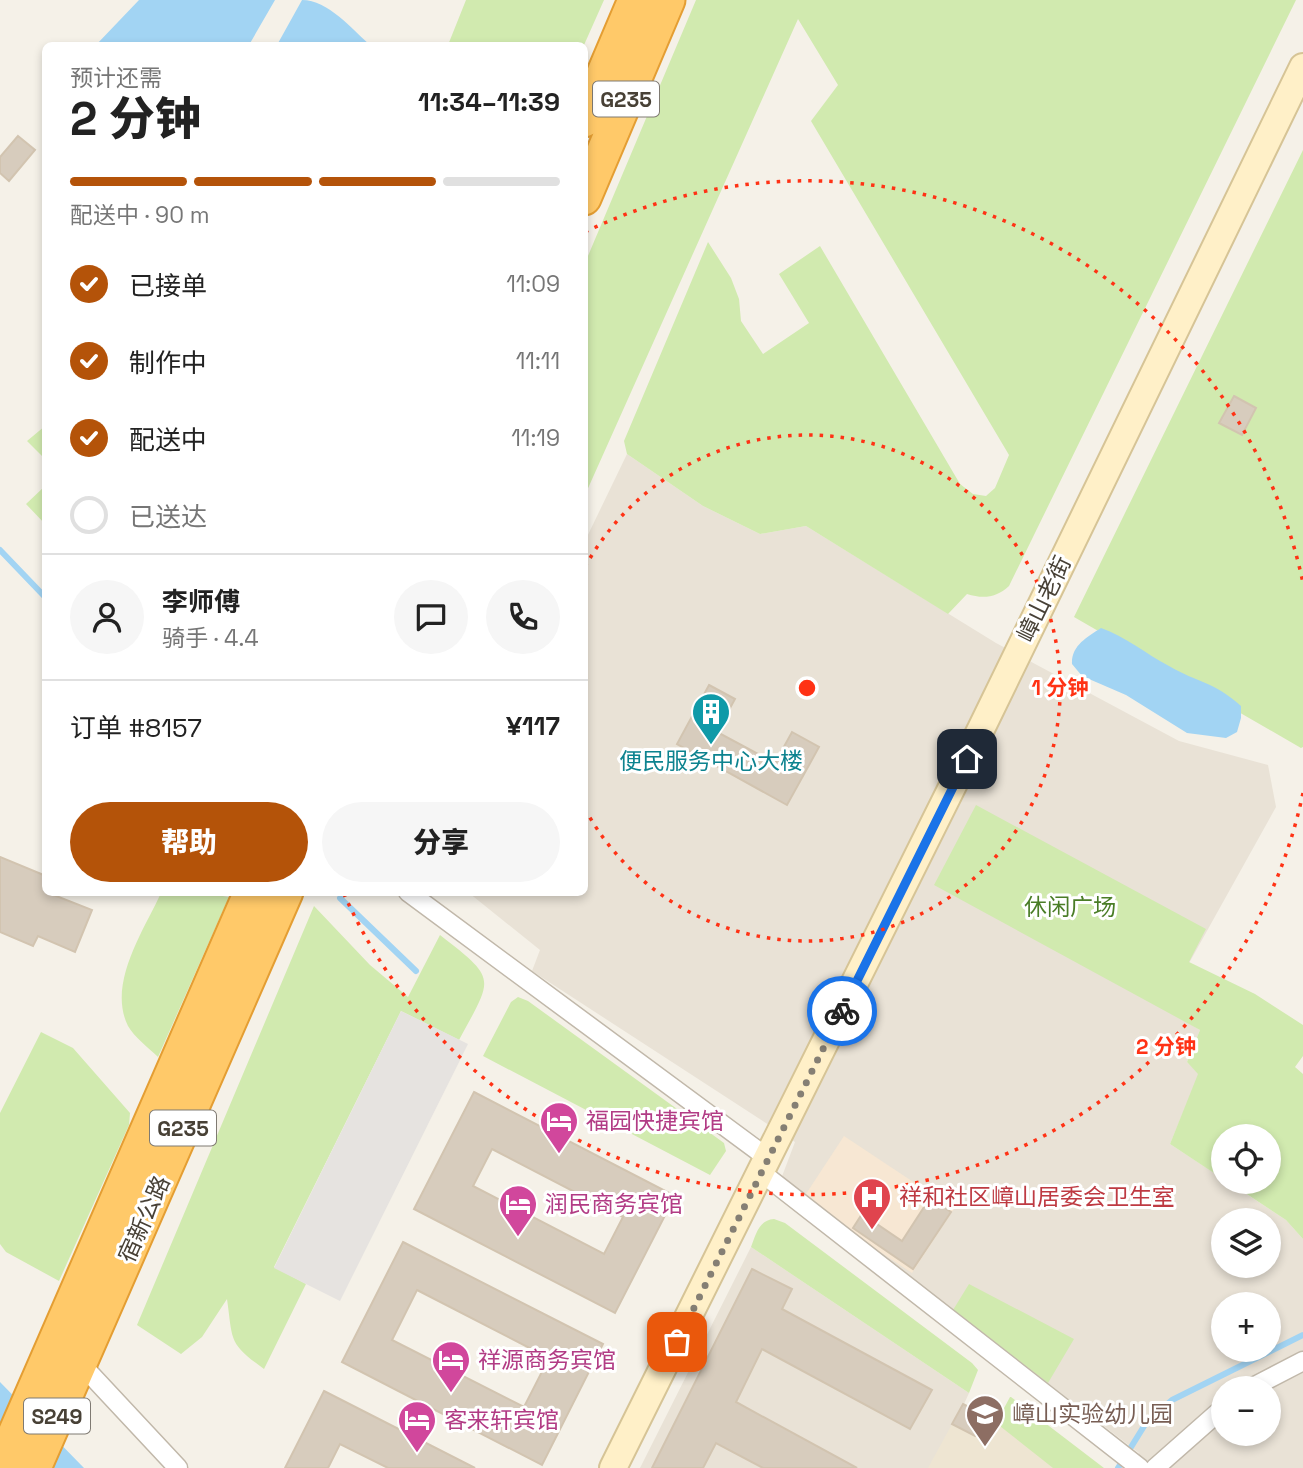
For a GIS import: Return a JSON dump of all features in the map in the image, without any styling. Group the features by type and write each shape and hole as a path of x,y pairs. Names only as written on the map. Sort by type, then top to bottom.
{"highway":[{"name":"G235","path":"588,111 635,0"},
{"name":"G235","path":"588,189 668,0"},
{"name":"宿新公路","path":"34,1468 66,1357 249,896"},
{"name":"宿新公路","path":"0,1468 66,1357 284,896"}],"street":[{"name":"嶂山老街","path":"613,1468 765,1166 1303,67"},
{"path":"413,896 765,1166 1115,1450 1136,1464"},
{"path":"66,1357 178,1468"},
{"path":"1274,1376 1303,1361"},
{"path":"1155,1468 1211,1419"}],"shaded area":[{"path":"627,454 703,506 760,534 806,526 996,643 1179,741 1268,765 1276,807 1164,1008 1200,1030 1187,1062 1199,1074 1170,1144 1211,1171 1211,1194 1246,1194 1268,1208 1211,1208 1211,1278 1281,1278 1281,1217 1303,1239 1303,1468 1131,1468 1139,1453 781,1179 795,1142 532,971 540,950 473,896 588,896 588,535"},
{"path":"401,1011 468,1044 340,1301 274,1268"},
{"path":"844,1136 954,1209 912,1273 802,1200"},
{"path":"751,1247 969,1393 964,1404 1007,1429 1054,1468 640,1468"},
{"name":"嶂山实验幼儿园","path":"963,1404 1007,1429 1054,1468 928,1468"}],"green space":[{"path":"466,0 604,0 585,42 449,42"},
{"path":"696,0 1296,0 1009,586 999,593 984,597 967,594 948,614 806,526 760,534 703,506 627,454 624,441 708,242 731,278 739,299 741,321 763,354 809,323 779,274 820,246 960,484 973,494 986,496 995,488 1009,455 811,121 838,85 798,19 588,488 588,256"},
{"path":"1303,150 1303,747 1301,748 1074,617"},
{"path":"42,428 42,456 27,441"},
{"path":"42,489 42,521 26,504"},
{"name":"休闲广场","path":"976,805 1206,929 1189,962 1255,994 1303,1025 1303,1056 1295,1067 1303,1074 1303,1239 1281,1217 1281,1208 1268,1208 1247,1194 1281,1194 1281,1124 1211,1124 1211,1171 1170,1144 1198,1074 1187,1062 1200,1030 934,885"},
{"path":"160,896 229,897 158,1057 128,1026 123,1010 125,975 138,940"},
{"path":"314,906 370,965 408,997 440,935 480,971 484,981 483,991 459,1040 401,1011 274,1267 306,1284 264,1369 244,1353 234,1340 227,1299 202,1337 181,1354 137,1325"},
{"path":"518,997 528,1001 724,1143 726,1151 710,1175 483,1056 511,1002"},
{"path":"41,1032 73,1048 130,1113 129,1125 59,1281 6,1252 0,1244 0,1113"},
{"path":"774,1219 785,1223 972,1363 978,1370 969,1393 751,1247 761,1225"},
{"path":"969,1284 1074,1339 1048,1383 953,1310"},
{"path":"1010,1397 1104,1468 1053,1468 996,1423"}],"water":[{"path":"139,0 275,0 251,42 99,42"},
{"path":"302,0 312,1 330,10 367,42 279,42"},
{"path":"1101,628 1231,698 1241,706 1237,732 1226,738 1187,733 1126,695 1082,676 1072,664 1074,652"},
{"path":"0,1382 84,1468 33,1468 0,1438"}],"building":[{"path":"18,136 35,150 9,181 0,173 0,157"},
{"path":"1234,396 1256,408 1242,435 1219,423"},
{"name":"便民服务中心大楼","path":"709,685 735,699 717,732 775,763 792,732 819,747 787,805 677,744"},
{"path":"0,857 42,874 42,896 56,896 92,910 75,952 38,936 33,946 0,932"},
{"path":"474,1092 675,1196 615,1313 414,1209","holes":["492,1149 623,1217 604,1254 473,1186"]},
{"path":"930,1198 951,1212 913,1269 853,1228 862,1214 902,1241"},
{"path":"403,1242 603,1344 542,1465 342,1362","holes":["417,1290 549,1358 524,1407 392,1340"]},
{"path":"752,1269 792,1289 782,1309 932,1390 910,1429 762,1349 736,1402 857,1468 763,1468 716,1443 703,1468 652,1468"},
{"path":"324,1391 475,1468 388,1468 340,1444 328,1468 285,1468"},
{"path":"963,1404 986,1416 975,1436 952,1424"}],"waterway":[{"path":"0,550 42,594"},
{"path":"340,898 416,971"},
{"path":"1118,1468 1146,1423 1172,1400 1303,1335"}],"way so far":[{"path":"677,1342 842,1011"}],"place":[{"name":"便民服务中心大楼","path":"711,746"},
{"name":"福园快捷宾馆","path":"559,1155"},
{"name":"祥和社区嶂山居委会卫生室","path":"872,1231"},
{"name":"润民商务宾馆","path":"518,1238"},
{"name":"祥源商务宾馆","path":"451,1394"},
{"name":"嶂山实验幼儿园","path":"985,1448"},
{"name":"客来轩宾馆","path":"417,1454"}],"route":[{"path":"842,1011 967,759"}]}
